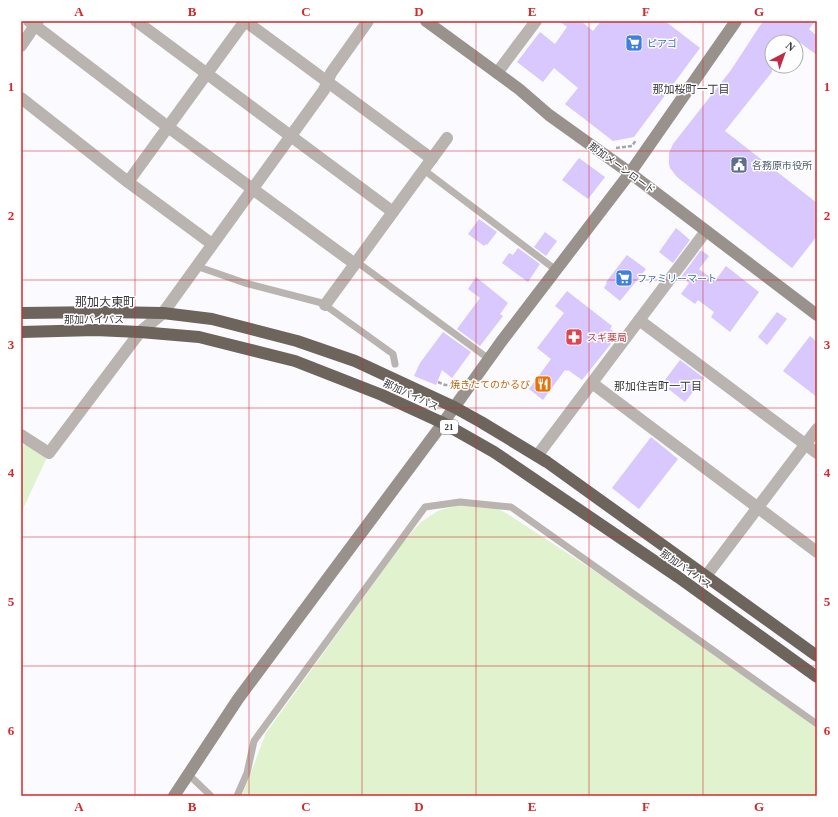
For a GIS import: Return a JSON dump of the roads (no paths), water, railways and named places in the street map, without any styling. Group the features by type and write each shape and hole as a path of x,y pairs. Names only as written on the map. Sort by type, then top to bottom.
{"highway":[{"name":"那加バイパス","path":"21,313 163,313 212,319 297,341 355,361 454,407 537,456 817,656"},
{"name":"那加バイパス","path":"21,332 94,330 199,337 294,361 382,395 443,423 501,456 678,577 817,677"}],"street":[{"path":"136,21 393,212"},
{"path":"128,182 245,21 432,159"},
{"path":"21,434 49,453 140,332 163,313 290,135 324,90 331,73 368,21"},
{"name":"那加メーンロード","path":"426,21 497,73 549,115 630,173 817,315"},
{"path":"497,73 536,21"},
{"path":"174,796 238,699 489,359 630,173 736,21"},
{"path":"21,46 34,22 168,127 356,263"},
{"path":"21,98 128,182 212,244"},
{"path":"325,305 447,138"},
{"path":"537,456 706,231"},
{"path":"639,320 817,454"},
{"path":"592,383 817,552"},
{"path":"706,576 817,429"}],"lane":[{"path":"424,170 556,270"},
{"path":"356,263 489,359"},
{"path":"196,266 245,283 322,303 393,354 395,364"},
{"path":"237,796 247,773 254,741 426,507 460,502 511,507 817,724"},
{"path":"188,774 212,796"}],"place":[{"name":"ピアゴ","path":"634,43"},
{"name":"各務原市役所","path":"739,165"},
{"name":"ファミリーマート","path":"624,278"},
{"name":"スギ薬局","path":"574,337"},
{"name":"焼きたてのかるび","path":"543,384"}],"district":[{"name":"那加桜町一丁目","path":"691,89"},
{"name":"那加大東町","path":"105,302"},
{"name":"那加住吉町一丁目","path":"658,386"}]}
